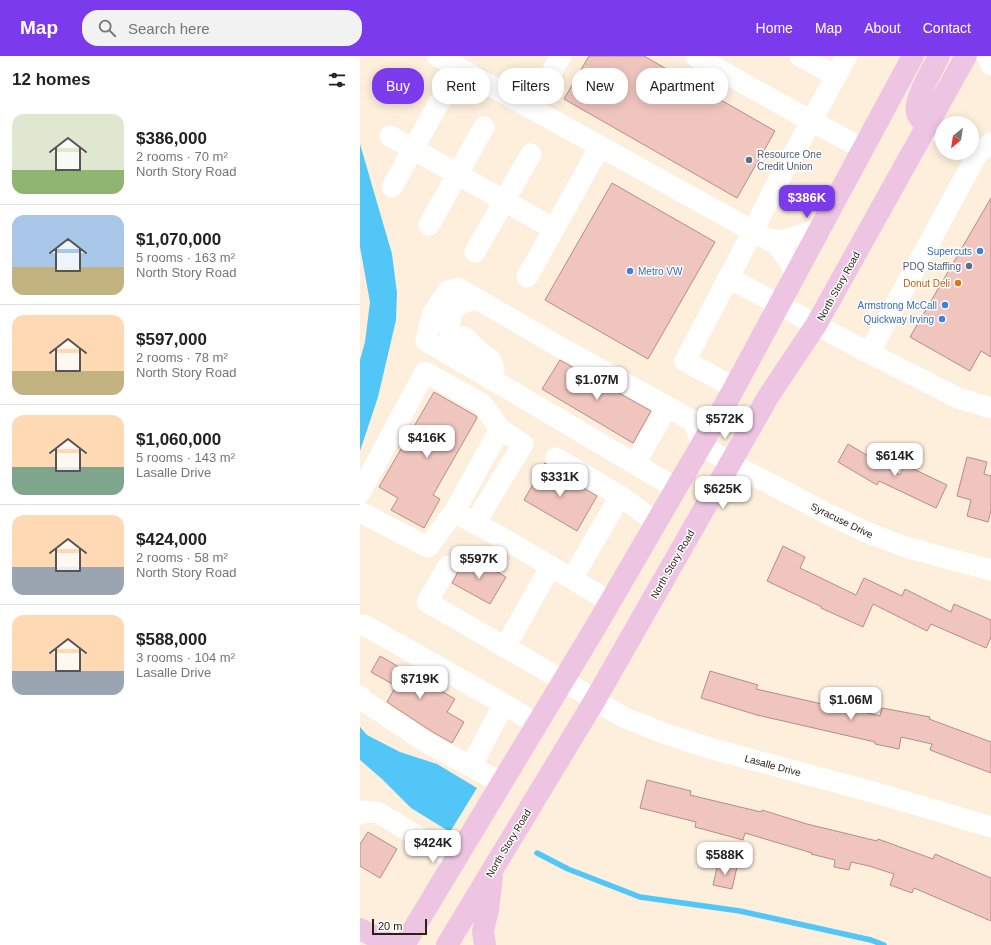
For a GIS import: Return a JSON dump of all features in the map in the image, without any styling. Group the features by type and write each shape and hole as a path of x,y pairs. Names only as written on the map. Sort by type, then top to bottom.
{"main road":[{"path":"404,945 611,602 735,388 913,56"},
{"path":"935,129 919,118 917,113 917,101 939,56"},
{"name":"North Story Road","path":"941,116 966,56"},
{"name":"North Story Road","path":"447,945 595,700 768,397 816,325 935,129"},
{"path":"485,945 483,931 488,910 493,870"},
{"path":"360,929 392,945"}],"street":[{"path":"437,56 765,238 790,262 795,276"},
{"path":"531,108 561,56"},
{"path":"695,56 864,149"},
{"path":"800,56 836,76"},
{"path":"735,388 685,360 728,278 765,238 774,189 847,56"},
{"path":"987,56 991,65"},
{"path":"392,187 438,104"},
{"path":"429,225 484,127"},
{"path":"390,136 554,229"},
{"path":"527,277 600,146"},
{"path":"869,353 980,149"},
{"path":"475,252 531,154"},
{"path":"765,238 781,241 821,229"},
{"path":"728,278 869,353 958,398 991,408"},
{"path":"677,489 426,341 433,313 448,291 458,288 693,421 702,445"},
{"path":"477,299 461,303 451,312 450,335 454,345 460,352 484,366 494,369 559,412 597,441"},
{"path":"360,493 425,372 482,404 500,429 523,444 475,523"},
{"path":"635,464 667,407"},
{"path":"360,512 428,547 454,512 500,429"},
{"name":"Syracuse Drive","path":"702,445 730,462 828,514 866,532 905,547 991,570"},
{"path":"556,458 620,496 657,523"},
{"path":"572,579 620,496"},
{"path":"454,512 611,602"},
{"name":"Lasalle Drive","path":"448,566 427,602 623,717 688,742 880,794 991,827"},
{"path":"505,647 550,566"},
{"path":"360,626 364,625 537,724"},
{"path":"360,696 364,701 429,744 502,783"},
{"path":"470,766 504,704"},
{"path":"360,814 363,811 379,814 456,860"}],"water":[{"path":"360,144 392,254 397,293 396,320 378,397 360,451 360,360 365,342 370,302 360,247"},
{"path":"360,727 367,735 400,752 437,764 477,788 450,832 411,808 382,779 360,760"}],"building":[{"path":"589,56 644,56 665,68 636,68 636,104 728,104 775,131 737,198 573,104 628,104 628,68 582,68"},
{"path":"572,85 572,104 564,99"},
{"name":"Metro VW","path":"612,183 715,242 648,359 545,300"},
{"path":"991,198 991,357 981,351 970,371 910,337"},
{"path":"560,360 651,411 633,443 542,389"},
{"path":"434,392 477,418 433,495 440,499 424,528 391,510 398,498 379,487"},
{"path":"848,444 900,475 905,465 947,485 936,508 879,481 877,485 838,462"},
{"path":"967,457 987,462 984,474 991,476 991,510 988,522 967,516 971,500 957,496"},
{"path":"545,463 550,468 597,496 577,531 524,500"},
{"path":"783,546 805,557 800,568 856,595 864,578 902,596 905,589 951,612 954,604 991,620 991,637 986,648 931,624 927,631 873,604 863,627 767,581"},
{"path":"467,555 506,577 490,604 452,583"},
{"path":"380,656 455,699 447,712 464,722 452,743 387,702 396,686 371,672"},
{"path":"710,671 758,685 756,689 822,704 822,702 880,716 882,708 930,717 929,719 991,742 991,773 930,750 932,744 901,737 899,749 875,744 875,742 757,715 701,698"},
{"path":"647,780 691,791 690,795 761,812 762,810 807,824 877,841 878,839 933,859 935,854 991,878 991,921 914,888 912,893 890,885 894,874 851,862 849,870 834,867 835,860 811,854 812,853 745,833 743,840 695,827 696,822 640,808"},
{"path":"368,832 397,849 380,878 360,866 360,844"},
{"path":"718,863 737,867 732,889 713,885"}],"waterway":[{"path":"537,853 568,869 640,897 740,911 871,940 884,945"}],"place":[{"name":"Resource One Credit Union","path":"749,160"},
{"name":"Supercuts","path":"980,251"},
{"name":"PDQ Staffing","path":"969,266"},
{"name":"Metro VW","path":"630,271"},
{"name":"Donut Deli","path":"958,283"},
{"name":"Armstrong McCall","path":"945,305"},
{"name":"Quickway Irving","path":"942,319"}]}
